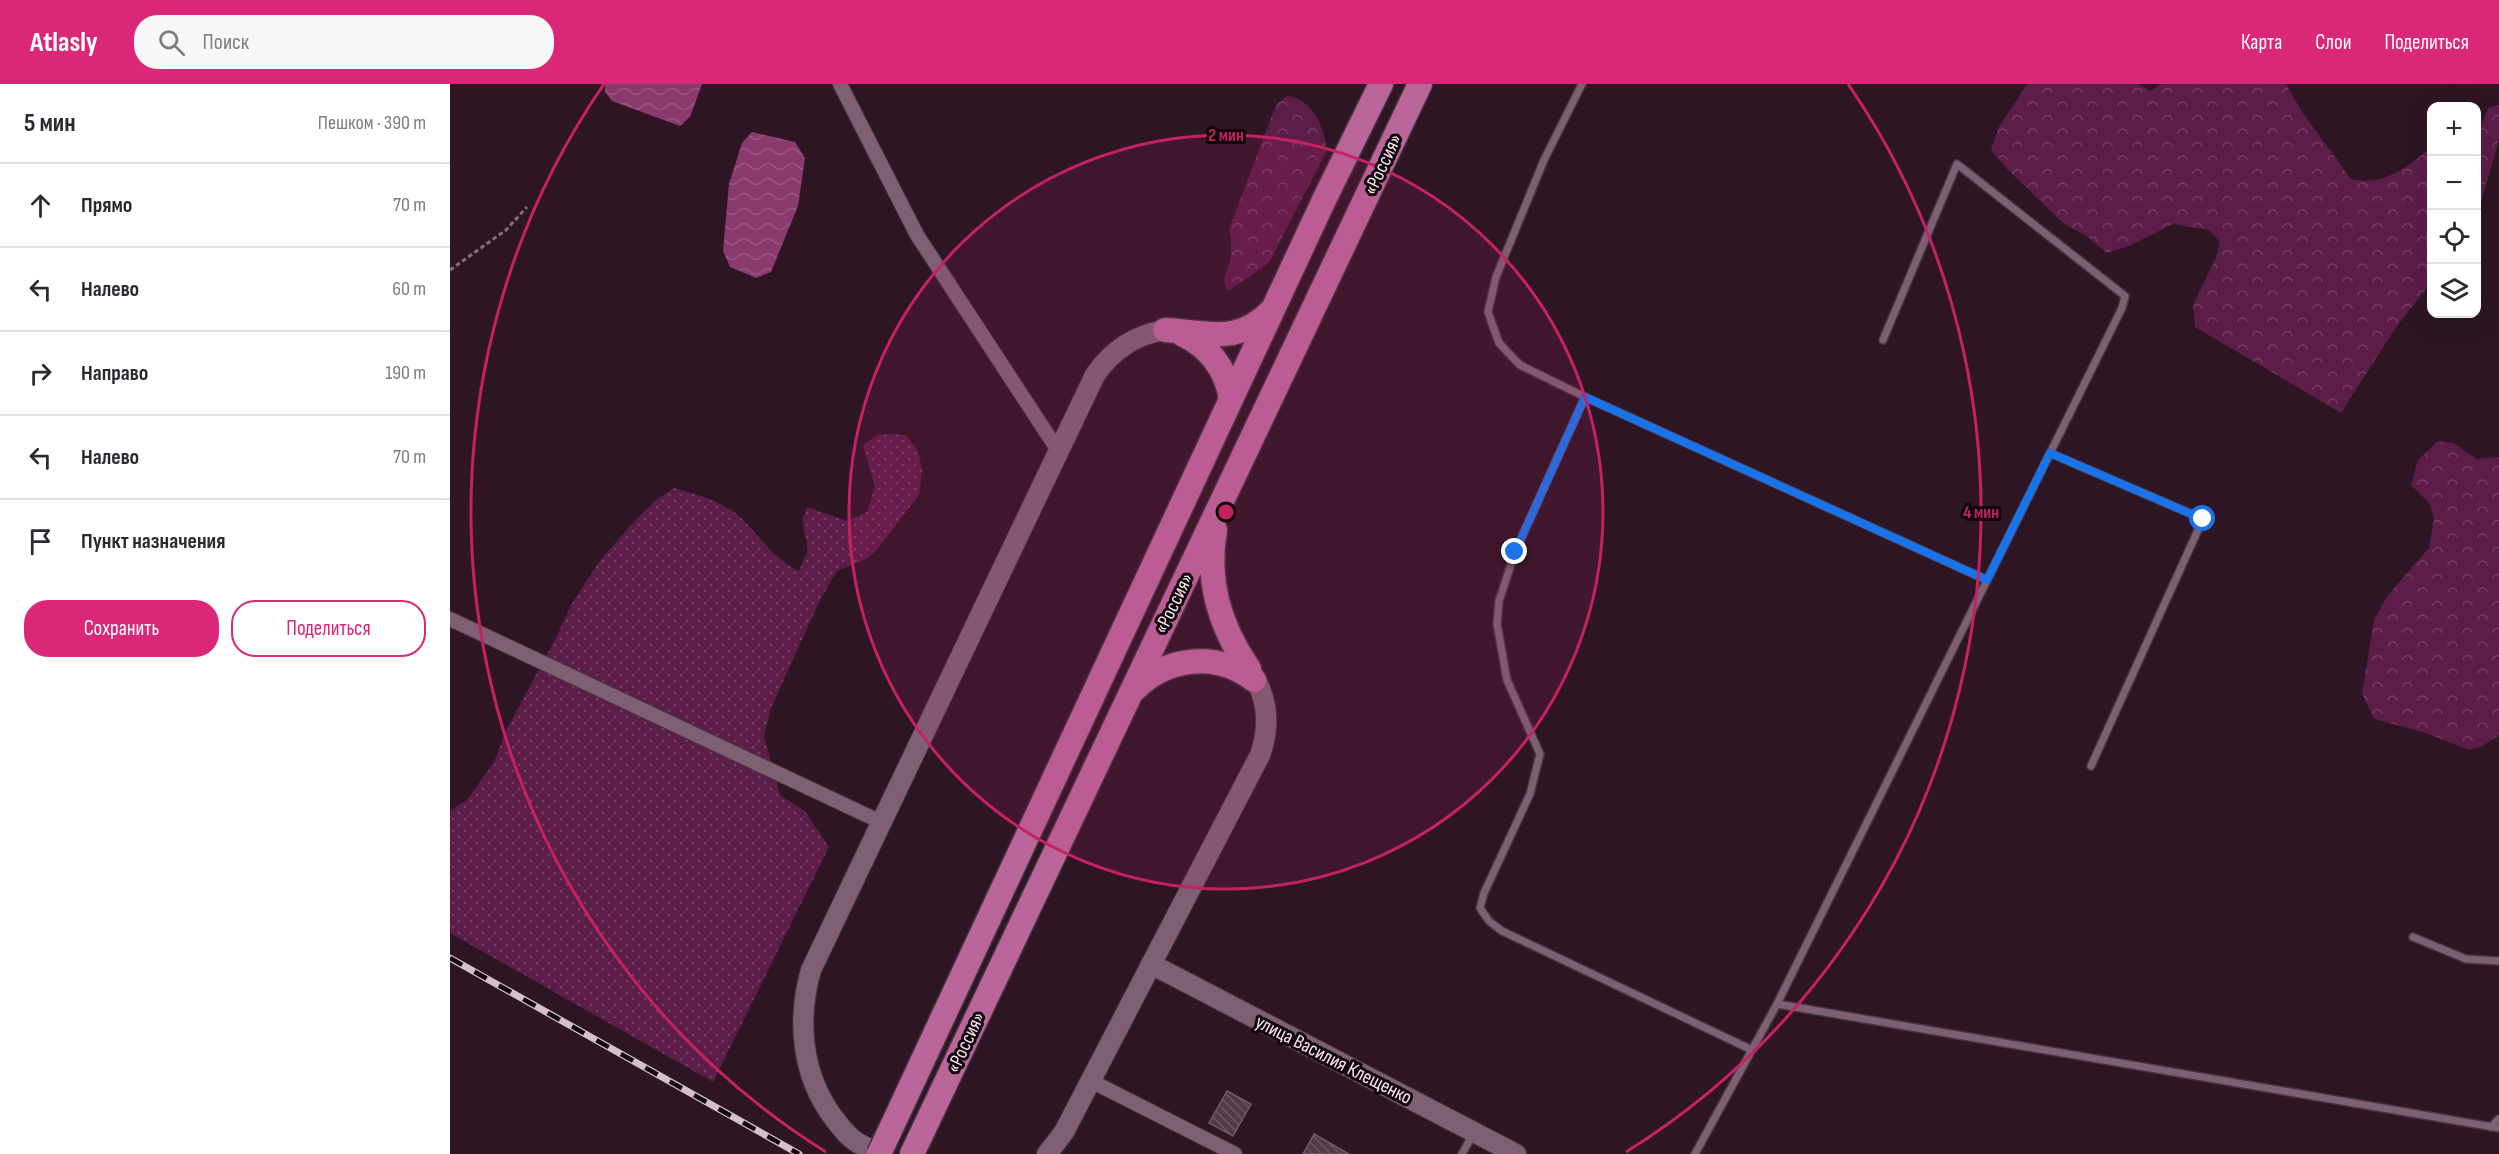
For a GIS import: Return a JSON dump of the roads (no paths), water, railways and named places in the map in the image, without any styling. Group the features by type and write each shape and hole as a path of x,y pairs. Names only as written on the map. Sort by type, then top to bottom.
{"highway":[{"name":"«Россия»","path":"879,1154 1273,309 1381,84"},
{"name":"«Россия»","path":"912,1154 1122,707 1221,505 1420,84"},
{"path":"1165,330 1214,336 1233,334 1259,322 1273,309"},
{"path":"1165,330 1189,338 1210,353 1224,374 1231,399"},
{"path":"1221,505 1213,547 1215,591 1227,632 1253,676"},
{"path":"1122,707 1146,679 1170,666 1207,661 1225,664 1253,676"}],"street":[{"path":"840,84 917,235 1059,452"},
{"path":"879,1154 854,1140 837,1122 824,1102 807,1061 803,1018 805,994 816,958 1095,375 1106,360 1129,342 1146,334 1165,330"},
{"path":"450,619 881,822"},
{"path":"1047,1154 1064,1132 1260,754 1264,743 1266,706 1253,676"},
{"name":"улица Василия Клещенко","path":"1151,964 1516,1154"},
{"path":"1091,1081 1235,1154"}],"lane":[{"path":"1582,84 1544,160 1496,277 1488,312 1499,343 1520,365 1585,397 1987,580"},
{"path":"1695,1154 1777,1004 2122,308 2125,296 1957,164 1882,340"},
{"path":"1585,397 1515,552 1499,601 1497,624 1508,680 1540,754 1530,794 1484,893 1480,908 1489,921 1502,931 1752,1050"},
{"path":"2050,453 2203,519 2091,766"},
{"path":"2413,937 2466,959 2499,961"},
{"path":"1777,1004 2495,1128 2499,1119"},
{"path":"1462,1154 1474,1132"}],"water":[{"path":"605,84 702,84 690,117 680,126 612,101 605,92"},
{"path":"752,132 795,142 805,158 798,206 771,272 756,278 730,267 723,251 729,184 742,143"}],"railway":[{"path":"450,958 799,1154"}]}
